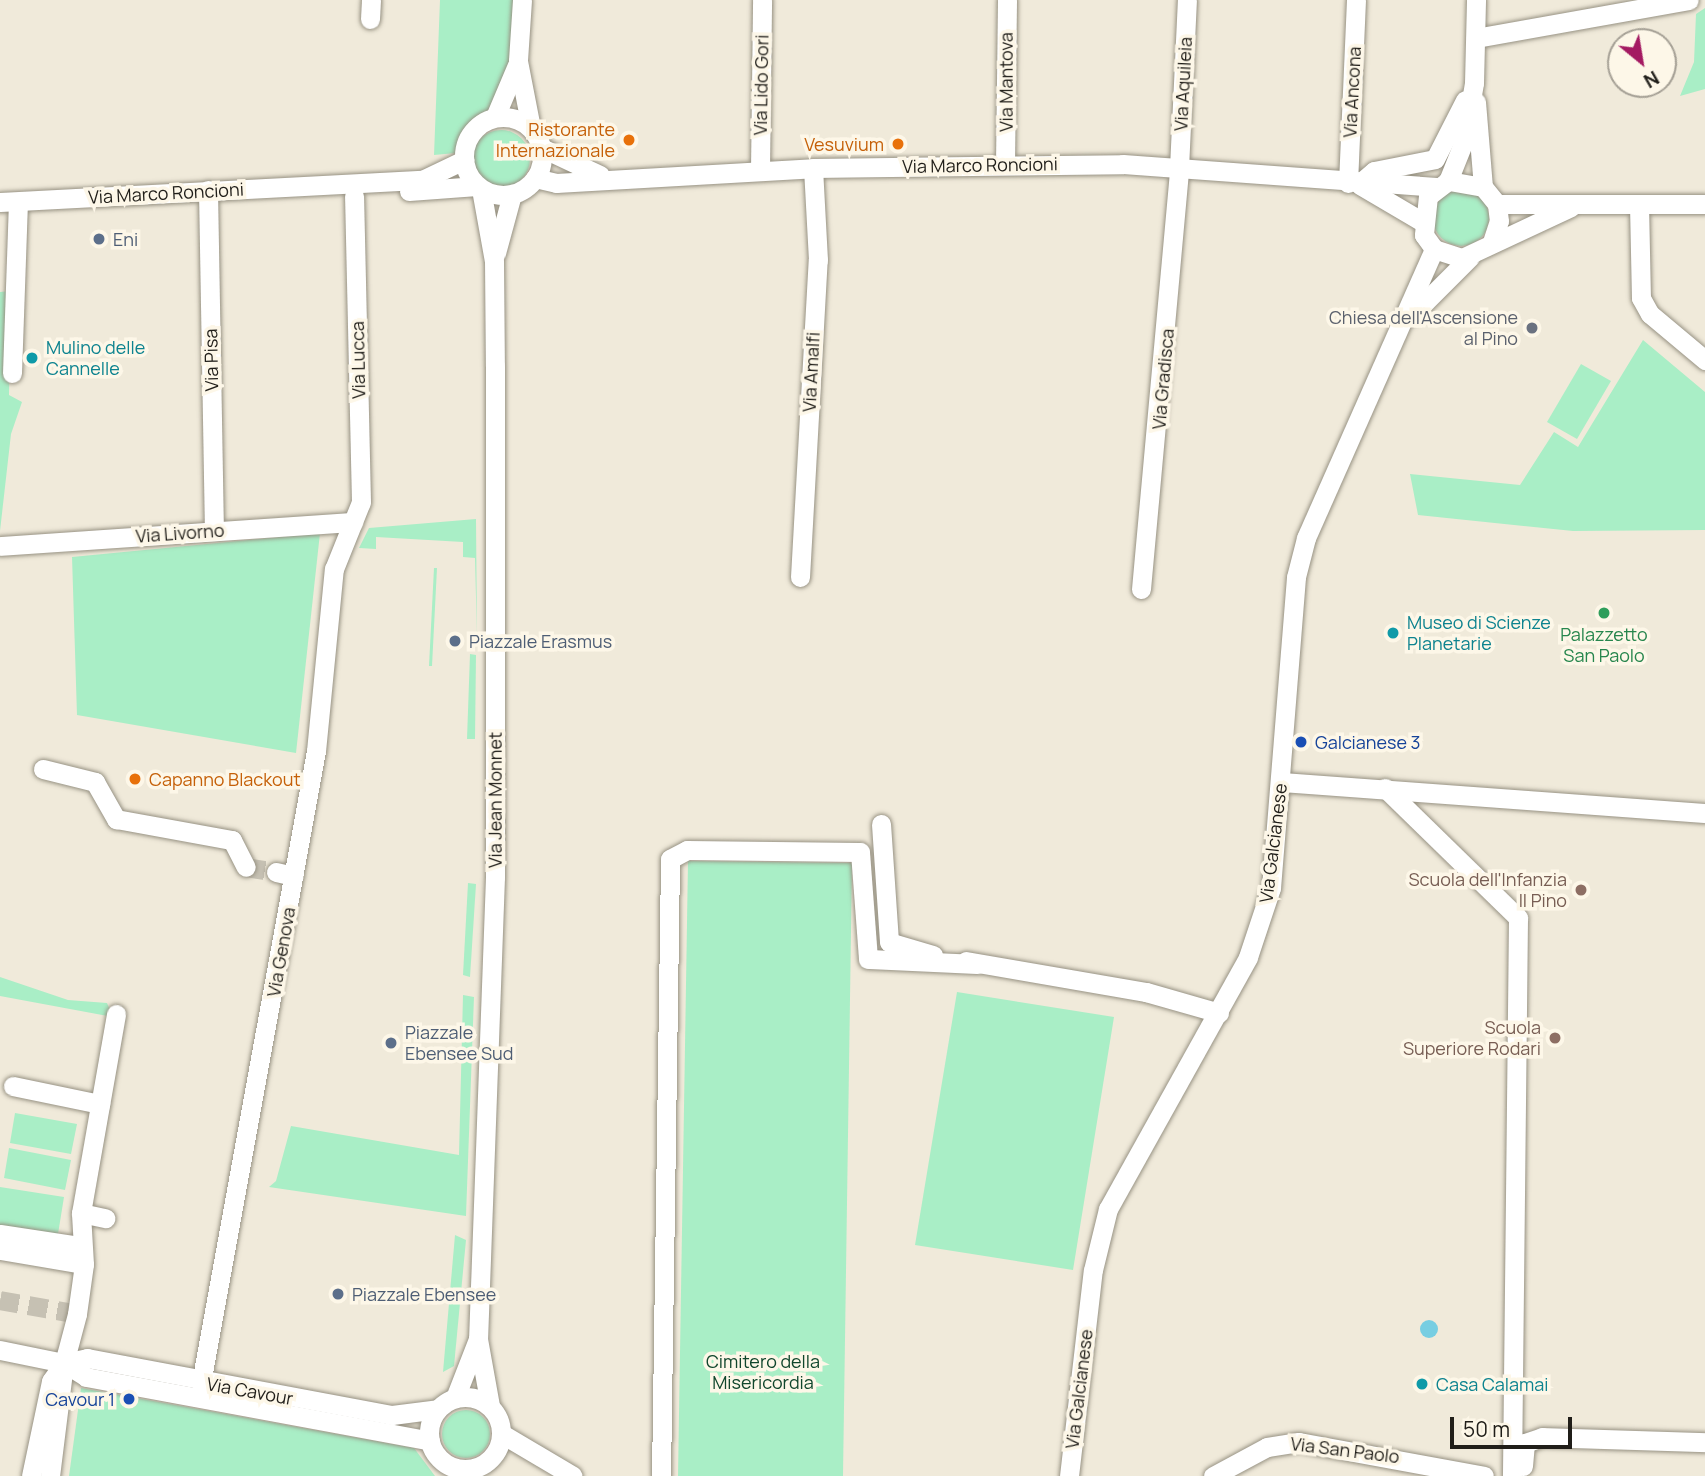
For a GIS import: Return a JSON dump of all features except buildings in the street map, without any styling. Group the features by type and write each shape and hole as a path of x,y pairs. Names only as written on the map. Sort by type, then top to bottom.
{"street":[{"path":"512,194 535,178 542,148 531,128 518,61 522,0"},
{"name":"Via Lido Gori","path":"760,170 762,0"},
{"name":"Via Mantova","path":"1005,164 1007,0"},
{"name":"Via Aquileia","path":"1179,167 1187,0"},
{"name":"Via Ancona","path":"1353,184 1356,0"},
{"path":"1470,257 1434,249 1421,221 1464,141 1474,83 1476,0"},
{"path":"1476,38 1689,0"},
{"path":"479,187 464,160 475,128 495,117 518,61"},
{"path":"1353,184 1374,171 1435,159 1474,83"},
{"path":"1474,83 1483,187 1497,204 1499,221 1492,242"},
{"path":"495,117 531,128"},
{"name":"Via Marco Roncioni","path":"542,148 601,175"},
{"name":"Via Marco Roncioni","path":"331,187 344,179 422,180 464,160"},
{"name":"Via Marco Roncioni","path":"535,178 556,183 601,175 1005,164 1179,167 1353,184 1442,184"},
{"name":"Via Gradisca","path":"1141,589 1179,167"},
{"name":"Via Amalfi","path":"800,577 818,260 813,168"},
{"name":"Via Marco Roncioni","path":"1353,184 1421,221"},
{"path":"1442,184 1483,187"},
{"name":"Via Marco Roncioni","path":"9,202 208,190 331,187 354,197 479,187 512,194"},
{"name":"Via Jean Monnet","path":"479,187 494,261 495,891 478,1339 490,1406"},
{"name":"Via Pisa","path":"208,190 214,531"},
{"name":"Via Jean Monnet","path":"494,261 512,194"},
{"name":"Via Lucca","path":"353,522 361,502 354,197"},
{"path":"9,202 12,373"},
{"name":"Via Galcianese","path":"1497,204 1572,207 1705,204"},
{"path":"1639,204 1641,298 1650,314 1705,360"},
{"name":"Via Galcianese","path":"1409,318 1470,257 1492,242 1572,207"},
{"name":"Via Galcianese","path":"1069,1476 1099,1235 1248,957 1271,888 1297,577 1306,538 1409,318 1434,249"},
{"name":"Via Livorno","path":"4,546 353,522"},
{"name":"Via Genova","path":"201,1383 285,874 316,751 334,569 353,522"},
{"path":"43,769 95,782 116,820 232,840 246,867"},
{"path":"1281,782 1705,813"},
{"path":"1385,788 1518,918 1512,1476"},
{"path":"881,824 889,942 978,964 1146,992 1219,1013"},
{"path":"662,1476 670,859 687,850 860,852 868,959 938,967 978,964"},
{"path":"50,1476 64,1363 75,1313 82,1255 81,1213 116,1014"},
{"path":"13,1086 100,1104"},
{"path":"81,1213 106,1218"},
{"path":"0,1234 82,1255"},
{"path":"0,1250 82,1255"},
{"name":"Via Jean Monnet","path":"455,1398 478,1339"},
{"name":"Via Cavour","path":"0,1350 64,1363 86,1377 430,1441"},
{"name":"Via Cavour","path":"64,1363 87,1359 201,1383 392,1415 438,1409 455,1398"},
{"path":"31,1476 48,1397 64,1363"},
{"path":"23,1476 36,1409 48,1397"},
{"path":"455,1398 490,1406 502,1434 573,1476"},
{"path":"438,1409 430,1441 451,1471 483,1469 502,1434"},
{"path":"1523,1476 1528,1440 1705,1442"},
{"name":"Via San Paolo","path":"1213,1476 1267,1447 1299,1442 1484,1476"}],"green space":[{"path":"440,0 516,0 512,58 493,109 467,129 456,153 434,155"},
{"path":"1705,8 1705,89 1680,96 1694,62 1696,14"},
{"path":"501,130 512,132 525,143 530,159 528,170 517,183 501,188 490,186 477,175 472,159 474,148 485,135"},
{"path":"1455,190 1467,190 1477,194 1485,202 1489,218 1485,234 1477,242 1467,246 1455,246 1445,242 1437,234 1433,224 1433,212 1437,202 1445,194"},
{"path":"11,291 9,395 22,402 11,434 0,531 0,292"},
{"path":"1643,340 1705,392 1705,530 1573,531 1418,515 1410,474 1520,485 1554,432 1578,447"},
{"path":"1581,364 1611,381 1577,439 1547,422"},
{"path":"476,519 477,637 475,558 463,557 463,542 376,537 376,549 359,548 369,528"},
{"path":"320,533 296,753 77,715 72,557"},
{"path":"434,568 437,568 432,666 429,666"},
{"path":"470,654 476,655 475,739 467,739"},
{"name":"Cimitero della Misericordia","path":"688,861 852,863 843,1476 678,1476"},
{"path":"468,883 476,884 470,977 463,975"},
{"path":"0,977 68,1000 107,1003 113,1017 0,996"},
{"path":"957,992 1114,1017 1073,1270 915,1245"},
{"path":"463,995 474,997 466,1216 269,1187 276,1181 291,1126 459,1155"},
{"path":"15,1113 77,1124 71,1154 10,1143"},
{"path":"9,1148 71,1160 65,1190 4,1178"},
{"path":"0,1187 64,1197 58,1234 0,1225"},
{"path":"455,1235 466,1240 454,1366 443,1372"},
{"path":"81,1388 414,1448 435,1476 69,1476"},
{"path":"466,1410 475,1411 483,1417 489,1425 489,1443 483,1451 475,1457 466,1458 457,1457 449,1451 443,1443 442,1434 443,1425 449,1417 457,1411"}],"water":[{"path":"1425,1320 1433,1320 1438,1329 1436,1336 1425,1338 1420,1333 1420,1325"}],"tunnel":[{"path":"246,867 276,872"},
{"path":"0,1300 73,1313"}],"place":[{"name":"Ristorante Internazionale","path":"629,140"},
{"name":"Vesuvium","path":"898,144"},
{"name":"Eni","path":"99,239"},
{"name":"Chiesa dell'Ascensione al Pino","path":"1532,328"},
{"name":"Mulino delle Cannelle","path":"32,358"},
{"name":"Palazzetto San Paolo","path":"1604,613"},
{"name":"Museo di Scienze Planetarie","path":"1393,633"},
{"name":"Piazzale Erasmus","path":"455,641"},
{"name":"Galcianese 3","path":"1301,742"},
{"name":"Capanno Blackout","path":"135,779"},
{"name":"Scuola dell'Infanzia Il Pino","path":"1581,890"},
{"name":"Scuola Superiore Rodari","path":"1555,1038"},
{"name":"Piazzale Ebensee Sud","path":"391,1043"},
{"name":"Piazzale Ebensee","path":"338,1294"},
{"name":"Casa Calamai","path":"1422,1384"},
{"name":"Cavour 1","path":"129,1399"}]}
